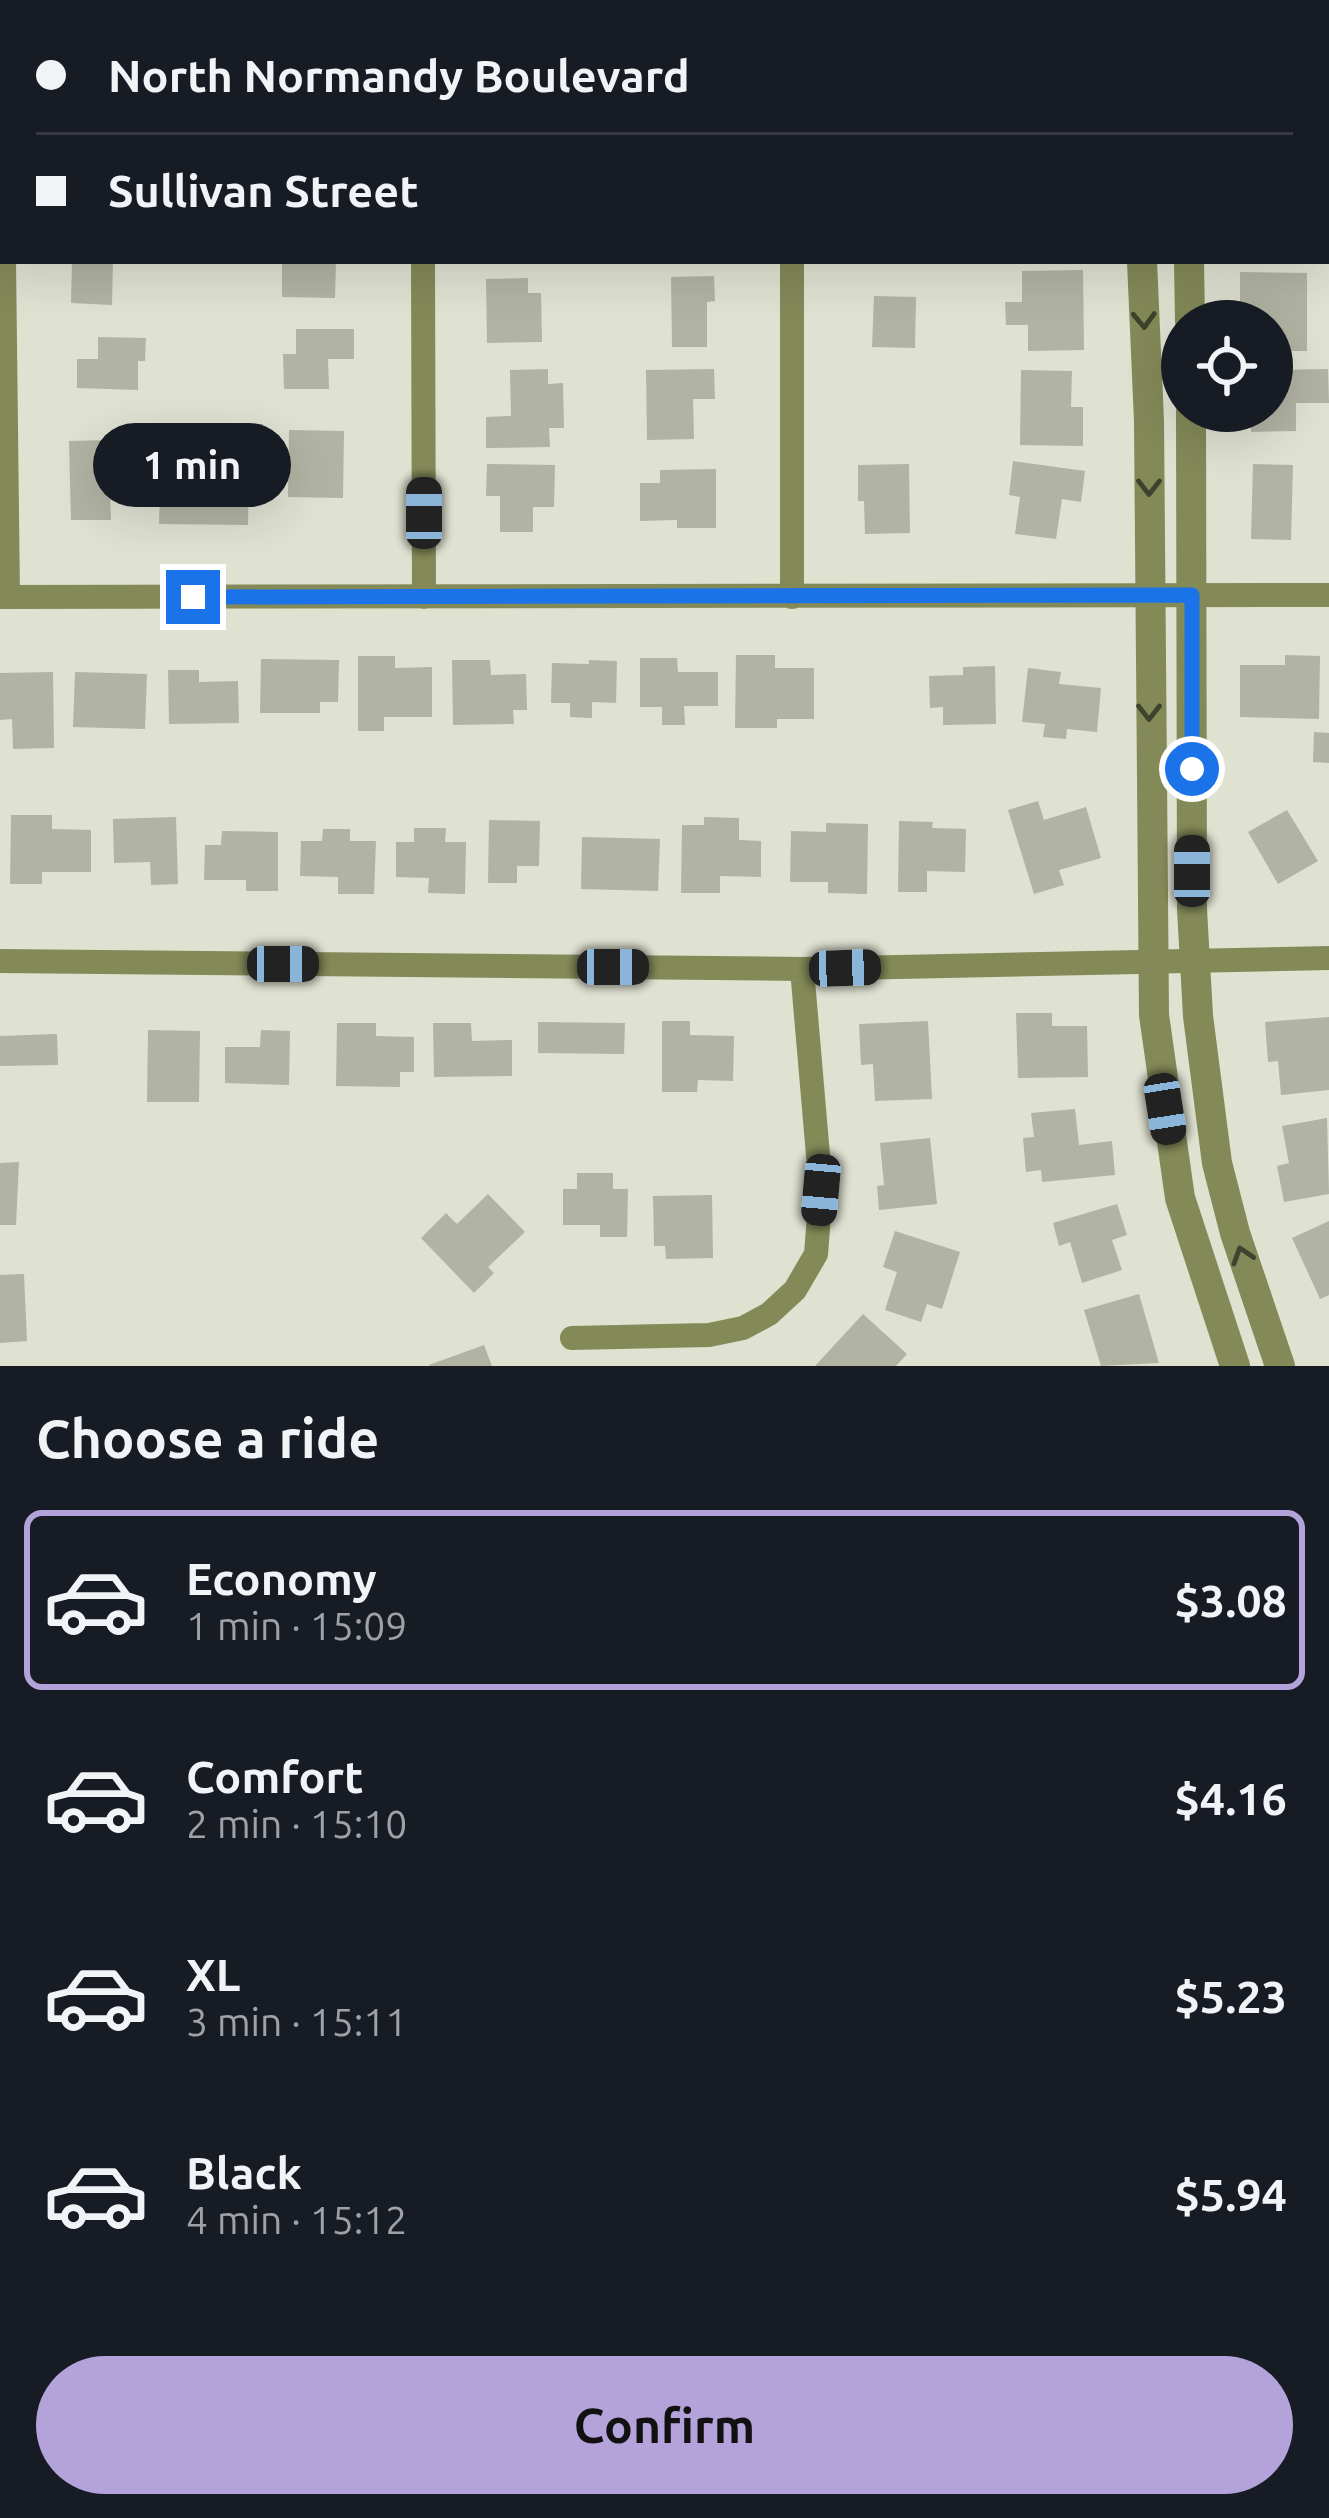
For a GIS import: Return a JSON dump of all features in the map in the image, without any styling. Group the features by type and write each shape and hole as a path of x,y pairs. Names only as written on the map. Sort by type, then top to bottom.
{"street":[{"path":"4,264 4,597 1329,595"},
{"path":"423,264 424,597"},
{"path":"792,264 792,597"},
{"path":"1142,264 1148,421 1151,959 1161,1082 1180,1198 1234,1366"},
{"path":"1189,264 1190,300"},
{"path":"1191,432 1194,959 1204,1079 1217,1162 1235,1233 1280,1366"},
{"path":"0,961 802,969 1329,958"},
{"path":"572,1338 709,1335 743,1328 769,1314 795,1290 815,1254 821,1190 802,969"}],"building":[{"path":"72,264 113,264 112,305 71,303"},
{"path":"282,264 336,264 335,298 282,297"},
{"path":"1083,270 1084,350 1028,351 1028,325 1006,325 1005,302 1022,302 1022,271"},
{"path":"1240,272 1307,273 1307,351 1293,351 1293,300 1240,300"},
{"path":"714,276 715,301 707,302 707,347 672,347 671,277"},
{"path":"528,278 528,293 541,293 542,342 487,343 486,279"},
{"path":"874,296 916,297 915,348 872,347"},
{"path":"296,329 354,329 354,359 328,359 329,389 284,389 283,354 296,354"},
{"path":"98,337 146,338 145,361 138,361 138,390 77,388 77,359 98,359"},
{"path":"548,369 548,384 563,383 564,428 549,428 550,447 486,448 486,417 511,416 510,370"},
{"path":"714,369 715,399 693,399 694,439 647,440 646,370"},
{"path":"1328,369 1329,403 1296,403 1296,431 1293,431 1293,370"},
{"path":"1021,370 1072,371 1071,407 1083,407 1083,446 1020,445"},
{"path":"289,430 344,431 343,498 288,497"},
{"path":"107,440 107,466 121,465 121,490 110,490 111,520 71,520 69,441"},
{"path":"1013,461 1085,471 1081,502 1062,499 1056,539 1015,534 1020,497 1009,495"},
{"path":"487,464 555,465 554,507 533,507 533,532 500,532 500,496 486,496"},
{"path":"909,464 910,533 865,534 864,501 858,501 858,465"},
{"path":"1253,464 1293,465 1291,540 1251,539"},
{"path":"201,466 224,467 224,478 249,479 248,525 159,524 160,492 200,492"},
{"path":"716,469 716,528 677,528 677,520 640,521 640,483 660,483 660,470"},
{"path":"736,655 775,655 775,668 814,668 814,719 777,719 777,728 735,728"},
{"path":"1285,655 1320,656 1319,719 1240,717 1240,665 1285,665"},
{"path":"358,656 395,656 395,668 432,667 432,717 384,717 384,731 358,731"},
{"path":"640,658 677,658 678,672 718,672 718,706 684,706 685,725 662,725 662,707 640,707"},
{"path":"261,659 339,660 338,702 320,702 320,713 260,713"},
{"path":"452,660 490,660 491,675 526,674 527,710 513,710 514,724 453,725"},
{"path":"589,660 617,661 616,703 592,702 592,718 570,717 570,703 551,703 552,663 589,664"},
{"path":"995,666 996,724 943,725 943,707 930,708 929,676 963,675 963,667"},
{"path":"1028,668 1061,672 1059,684 1101,688 1097,732 1067,729 1066,739 1043,737 1045,724 1022,722"},
{"path":"168,670 199,670 199,682 238,681 239,723 169,724"},
{"path":"53,672 54,748 13,749 12,719 0,720 0,673"},
{"path":"75,672 147,674 145,729 73,727"},
{"path":"1314,732 1329,733 1329,763 1313,762"},
{"path":"1038,801 1044,820 1086,807 1101,858 1059,870 1064,885 1034,894 1008,810"},
{"path":"1287,810 1318,861 1278,884 1248,832"},
{"path":"11,815 52,815 52,829 91,830 91,872 42,872 42,884 10,884"},
{"path":"176,817 178,884 151,885 150,862 114,863 113,819"},
{"path":"704,817 739,818 739,840 761,841 761,877 720,876 720,893 681,893 682,825 704,825"},
{"path":"489,820 540,821 539,866 517,866 517,883 488,883"},
{"path":"899,821 966,829 965,872 927,871 927,892 898,892"},
{"path":"826,823 868,824 867,894 828,893 828,882 790,882 791,831 826,832"},
{"path":"414,828 446,828 445,842 466,842 465,894 428,893 429,878 396,877 396,842 414,842"},
{"path":"323,829 350,829 350,841 376,841 374,894 338,894 338,877 300,876 301,841 322,841"},
{"path":"222,831 278,832 278,891 246,891 246,880 204,880 205,845 221,845"},
{"path":"582,837 660,839 658,891 581,889"},
{"path":"1016,1013 1052,1013 1052,1026 1087,1026 1088,1077 1018,1078"},
{"path":"1329,1017 1329,1090 1281,1095 1278,1061 1268,1062 1265,1022"},
{"path":"662,1021 690,1021 690,1035 734,1036 733,1081 698,1080 697,1092 662,1092"},
{"path":"928,1021 932,1099 875,1101 873,1064 861,1065 859,1024"},
{"path":"538,1022 625,1023 624,1054 538,1053"},
{"path":"337,1023 376,1023 376,1036 414,1037 414,1072 400,1072 400,1087 336,1086"},
{"path":"433,1023 471,1023 472,1041 512,1040 512,1076 434,1077"},
{"path":"148,1030 200,1031 199,1102 147,1102"},
{"path":"261,1030 290,1031 289,1085 225,1083 225,1047 260,1047"},
{"path":"57,1034 58,1065 0,1066 0,1036"},
{"path":"1075,1109 1079,1145 1112,1141 1115,1175 1042,1182 1041,1170 1026,1172 1023,1138 1034,1137 1031,1113"},
{"path":"1327,1118 1329,1194 1284,1202 1277,1166 1289,1163 1282,1126"},
{"path":"930,1138 937,1204 879,1210 877,1186 884,1185 880,1143"},
{"path":"19,1162 16,1225 0,1225 0,1163"},
{"path":"577,1173 613,1173 613,1189 628,1189 627,1237 600,1237 600,1225 563,1225 563,1189 577,1189"},
{"path":"488,1194 525,1232 488,1267 494,1273 474,1293 421,1238 446,1213 457,1224"},
{"path":"712,1195 713,1258 666,1259 665,1246 654,1246 653,1196"},
{"path":"1117,1204 1127,1235 1112,1240 1122,1270 1082,1283 1070,1242 1059,1246 1053,1223"},
{"path":"1329,1221 1329,1295 1320,1299 1292,1238"},
{"path":"895,1231 960,1252 942,1309 927,1304 921,1322 885,1310 897,1272 883,1267"},
{"path":"24,1274 27,1341 0,1343 0,1275"},
{"path":"1139,1294 1159,1363 1101,1366 1084,1310"},
{"path":"863,1314 907,1354 896,1366 815,1366"},
{"path":"484,1345 492,1366 429,1365"}],"route":[{"path":"193,597 1192,595 1192,769"}]}
